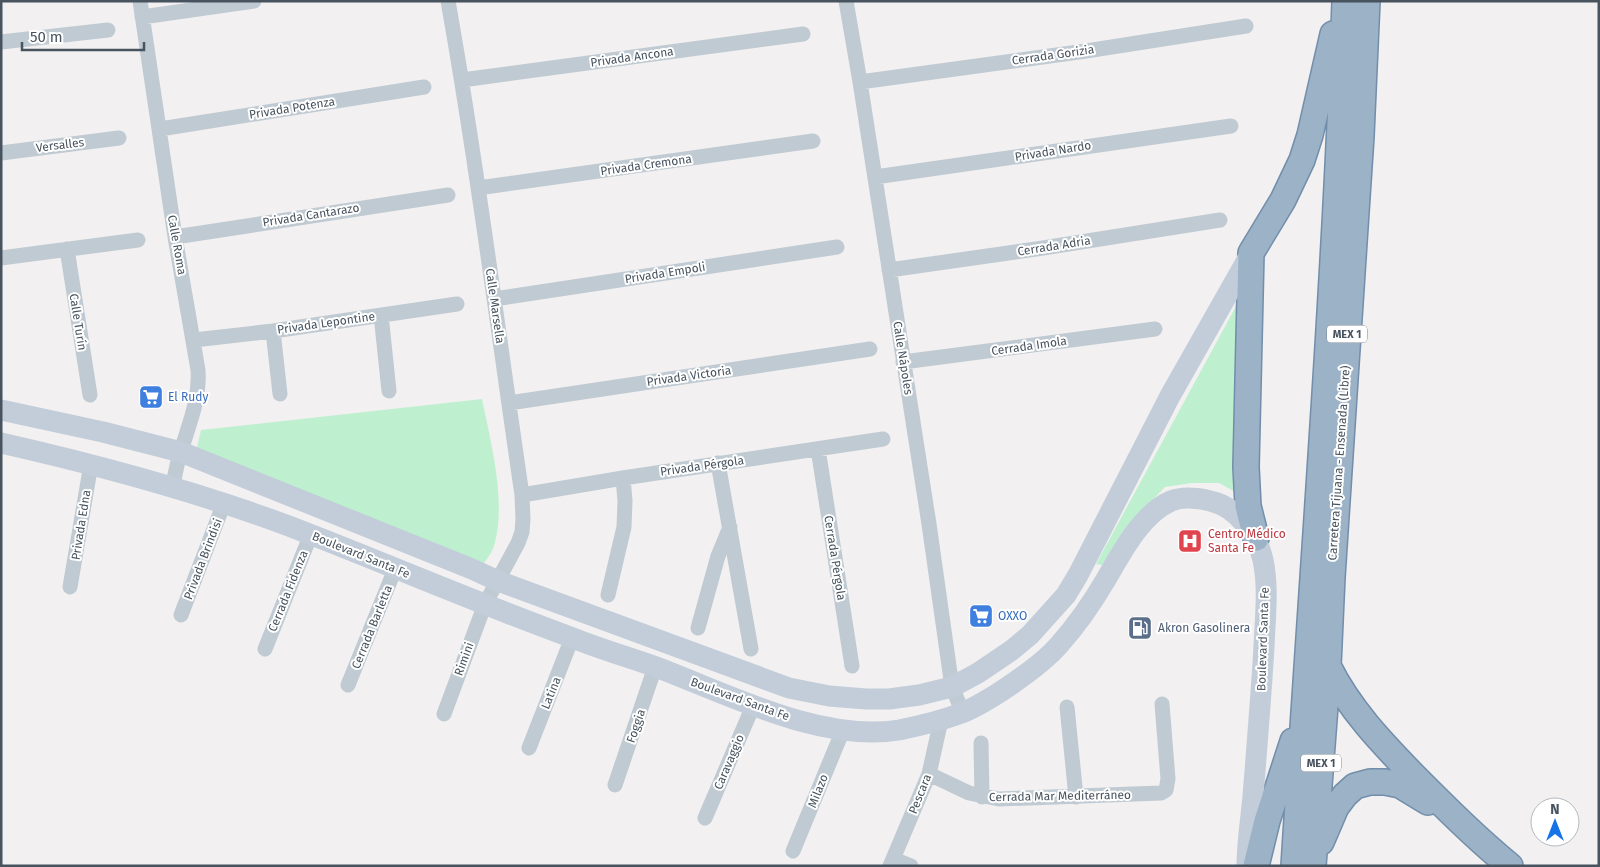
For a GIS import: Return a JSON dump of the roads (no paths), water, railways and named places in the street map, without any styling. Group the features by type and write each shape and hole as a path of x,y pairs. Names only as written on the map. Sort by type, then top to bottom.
{"highway":[{"path":"1256,538 1248,506 1246,467 1251,253 1283,200 1302,160 1310,134 1341,1"},
{"name":"Carretera Tijuana - Ensenada (Libre)","path":"1307,864 1305,702 1341,118 1345,1"},
{"name":"Carretera Tijuana - Ensenada (Libre)","path":"1307,864 1328,666 1333,558 1361,136 1367,1"},
{"path":"1328,666 1338,686 1372,731 1456,819 1510,866"},
{"path":"1256,866 1267,821 1305,702"},
{"path":"1307,864 1336,807 1345,795 1356,786 1370,782 1400,785 1456,819"}],"main road":[{"path":"1,410 103,432 180,452 498,581 789,688 829,696 889,699 919,695 952,687 978,673 1012,650 1036,629 1066,595 1170,396 1251,253"},
{"name":"Boulevard Santa Fe","path":"2,446 91,464 173,486 224,503 311,534 572,638 656,667 753,706 788,717 843,730 896,730 963,713 1024,675 1057,647 1097,593 1122,551 1153,512 1174,499 1198,498 1222,506 1236,515 1256,538 1263,560 1266,598 1262,682 1247,866"}],"street":[{"name":"Calle Roma","path":"140,1 175,237 194,340 199,386 196,405 180,452 173,486"},
{"path":"142,17 254,1"},
{"name":"Calle Marsella","path":"448,1 462,80 522,495 522,532 485,604"},
{"name":"Calle Nápoles","path":"846,1 929,524 952,687 963,713"},
{"name":"Cerrada Gorizia","path":"860,82 1086,51 1246,26"},
{"path":"1,42 108,30"},
{"name":"Privada Ancona","path":"462,80 803,34"},
{"name":"Privada Potenza","path":"160,129 424,88"},
{"name":"Privada Nardo","path":"874,177 1231,126"},
{"name":"Versalles","path":"1,153 118,138"},
{"name":"Privada Cremona","path":"478,188 813,141"},
{"name":"Privada Cantarazo","path":"175,237 448,195"},
{"name":"Cerrada Adria","path":"889,270 1220,220"},
{"path":"1,258 138,240"},
{"name":"Privada Empoli","path":"494,299 837,247"},
{"name":"Calle Turín","path":"67,249 90,395"},
{"name":"Privada Lepontine","path":"194,340 273,331 457,304"},
{"path":"381,315 389,391"},
{"name":"Cerrada Imola","path":"903,362 1155,329"},
{"path":"273,331 280,394"},
{"name":"Privada Victoria","path":"509,403 870,349"},
{"name":"Privada Pérgola","path":"522,495 883,439"},
{"name":"Cerrada Pérgola","path":"818,449 852,666"},
{"name":"Privada Edna","path":"70,587 91,464"},
{"path":"718,464 752,649"},
{"path":"608,595 624,527 625,501 623,478"},
{"name":"Privada Brindisi","path":"181,615 224,503"},
{"path":"698,628 718,556 730,526"},
{"name":"Cerrada Fidenza","path":"265,649 311,534"},
{"name":"Cerrada Barletta","path":"348,685 395,569"},
{"path":"1078,575 1097,593"},
{"name":"Rimini","path":"444,714 485,604"},
{"name":"Latina","path":"529,748 572,638"},
{"name":"Foggia","path":"615,785 656,667"},
{"name":"Cerrada Mar Mediterráneo","path":"929,774 969,793 999,799 1161,793 1166,790 1168,779 1162,704"},
{"name":"Caravaggio","path":"705,818 753,706"},
{"path":"1067,707 1076,797"},
{"name":"Pescara","path":"891,862 929,774 941,720"},
{"name":"Milazo","path":"793,851 843,730"},
{"path":"981,743 982,797"},
{"path":"891,862 911,866"}],"place":[{"name":"El Rudy","path":"151,397"},
{"name":"Centro Médico Santa Fe","path":"1190,541"},
{"name":"OXXO","path":"981,616"},
{"name":"Akron Gasolinera","path":"1140,628"}]}
